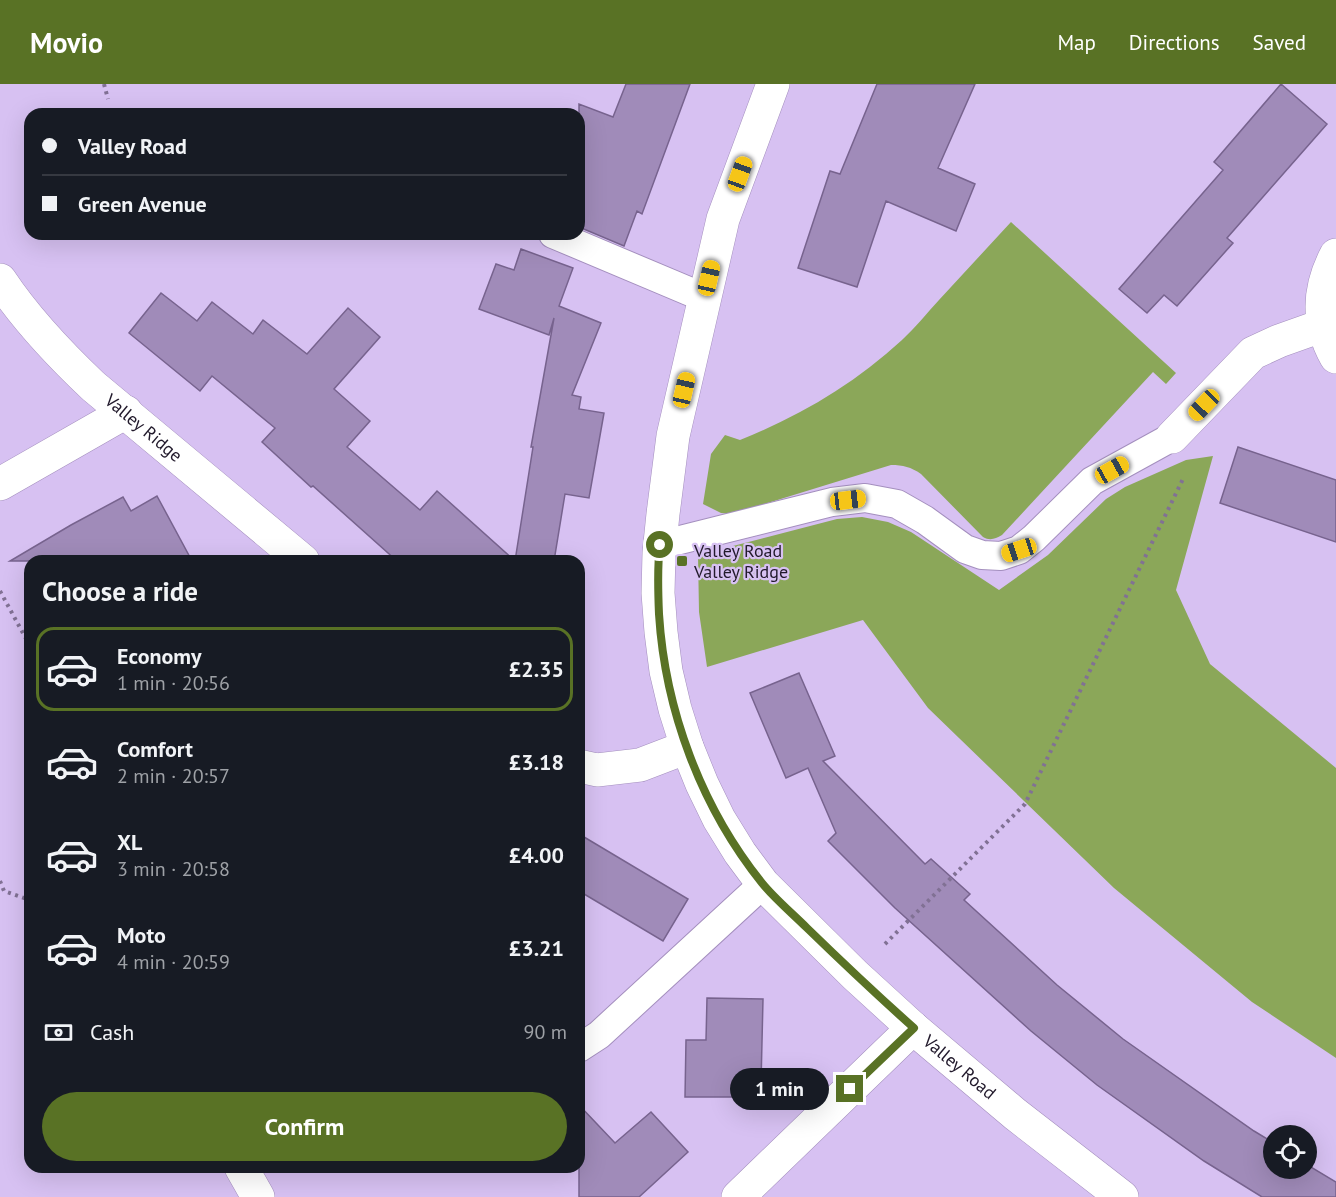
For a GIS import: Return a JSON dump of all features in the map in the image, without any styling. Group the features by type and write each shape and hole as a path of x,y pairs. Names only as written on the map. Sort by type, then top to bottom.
{"street":[{"name":"Valley Road","path":"773,84 723,219 673,436 660,545 658,593 666,671 675,709 687,747 719,819 763,884 855,975 914,1028 1015,1114 1122,1197"},
{"path":"1336,255 1328,270 1322,297 1324,325 1336,357"},
{"name":"Valley Ridge","path":"0,279 33,325 93,386 296,555"},
{"path":"1172,437 1253,353 1279,340 1324,325"},
{"path":"0,484 126,412"},
{"path":"585,767 597,770 640,765 687,747"},
{"path":"738,1197 914,1028"},
{"path":"244,1173 258,1197"}],"lane":[{"path":"567,240 705,298"},
{"path":"660,545 832,502 865,498 897,504 925,520 965,549 982,555 1001,556 1019,550 1034,538 1092,481 1172,437"},
{"path":"585,1044 599,1035 763,884"}],"path":[{"path":"104,84 108,99"},
{"path":"855,975 1025,804 1184,477"},
{"path":"0,591 24,635"},
{"path":"0,881 2,892 24,898"}],"green space":[{"path":"1011,222 1176,373 1166,384 1153,372 1002,535 992,539 983,537 921,474 899,465 891,465 732,514 721,513 703,504 711,454 725,435 740,440 762,431 826,398 865,371 907,335"},
{"path":"1213,456 1176,590 1210,664 1336,768 1336,1058 1252,1002 1114,888 928,708 863,620 707,667 699,612 698,555 837,519 862,517 888,522 911,532 999,590 1048,555 1106,499 1125,487 1186,460"}],"building":[{"path":"626,84 690,84 642,214 637,211 624,246 585,230 585,108 579,108 579,104 613,117"},
{"path":"877,84 975,84 938,168 975,184 956,231 886,201 857,287 798,268 830,171 840,174"},
{"path":"1281,84 1327,124 1227,238 1233,243 1177,306 1164,295 1147,313 1119,289 1223,170 1214,162"},
{"path":"521,249 573,268 559,306 601,323 572,395 581,397 579,409 604,413 589,498 565,494 555,555 516,555 533,447 531,447 554,318 549,335 479,309 496,264 514,270"},
{"path":"161,293 197,321 212,302 253,334 263,320 307,354 348,308 380,337 334,389 370,421 347,447 420,510 437,491 508,555 390,555 262,442 275,428 212,376 200,391 129,333"},
{"path":"1238,447 1336,480 1336,542 1220,503"},
{"path":"157,496 189,555 24,555 24,561 10,561 123,497 131,511"},
{"path":"799,673 835,756 823,761 925,864 931,859 970,894 964,900 1057,985 1123,1039 1263,1136 1263,1179 1317,1179 1317,1171 1336,1182 1336,1197 1262,1197 1204,1161 1097,1085 1031,1031 895,908 828,841 836,833 808,768 786,778 750,693"},
{"path":"585,838 688,899 663,941 585,895"},
{"path":"707,998 763,999 761,1084 733,1083 732,1097 685,1097 686,1040 706,1040"},
{"path":"585,1111 615,1143 651,1112 688,1152 639,1197 579,1197 579,1173 585,1173"}],"place":[{"name":"Valley Road Valley Ridge","path":"682,561"}],"route":[{"path":"660,545 658,593 666,671 687,747 719,819 763,884 855,975 914,1028 850,1089"}]}
